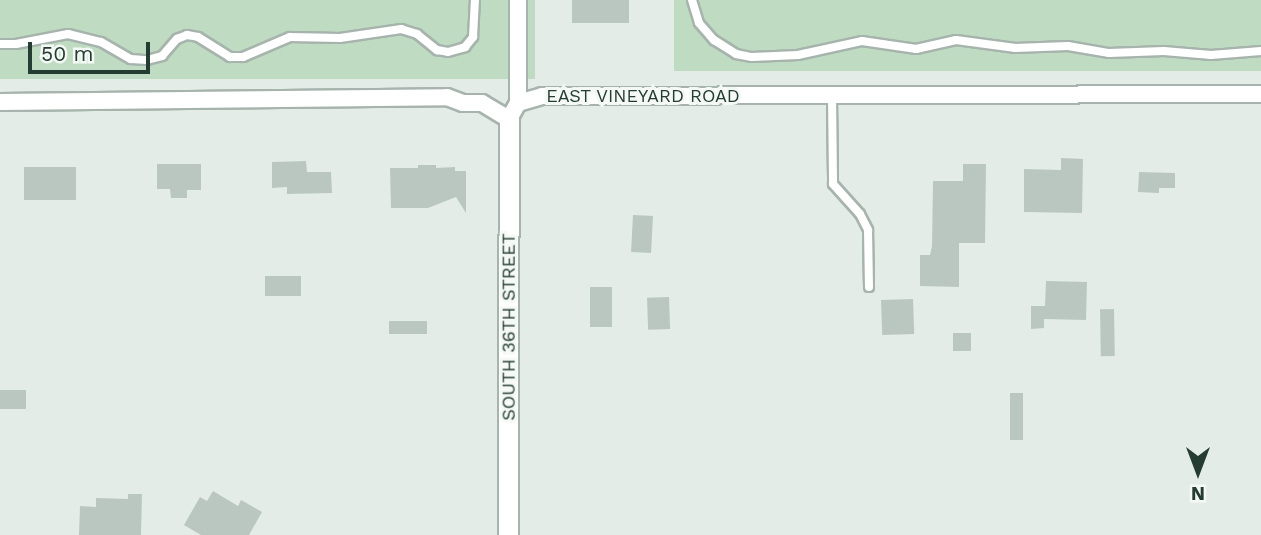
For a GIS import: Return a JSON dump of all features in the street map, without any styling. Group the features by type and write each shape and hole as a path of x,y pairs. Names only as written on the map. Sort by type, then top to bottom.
{"street":[{"name":"SOUTH 36TH STREET","path":"508,535 518,0"},
{"name":"EAST VINEYARD ROAD","path":"514,111 542,96 1261,94"},
{"path":"0,102 447,97 463,103 482,103 514,111"}],"lane":[{"path":"0,44 16,44 68,34 101,42 131,59 146,60 162,56 177,39 187,35 207,42 219,53 243,57 290,37 340,38 401,29 417,34 437,50 449,51 465,47 473,37 475,0"},
{"path":"691,0 699,23 714,40 736,54 752,57 798,54 862,41 916,49 956,40 1006,47 1068,46 1109,53 1164,51 1211,55 1261,51"},
{"path":"832,97 833,184 851,202 868,230 871,244 869,288"}],"green space":[{"path":"0,0 535,0 535,79 0,79"},
{"path":"674,0 1261,0 1261,71 674,71"}],"building":[{"path":"572,0 629,0 629,23 572,23"},
{"path":"1061,158 1083,159 1082,213 1024,212 1024,169 1061,170"},
{"path":"306,161 307,172 331,172 332,193 287,194 287,187 272,188 272,162"},
{"path":"157,164 201,164 201,190 187,190 187,198 171,198 170,189 157,189"},
{"path":"963,164 986,164 985,243 959,243 959,287 920,286 920,255 930,255 932,246 933,181 963,181"},
{"path":"418,165 455,167 455,171 466,171 466,213 456,197 428,208 391,208 390,168 418,168"},
{"path":"24,167 76,167 76,200 24,200"},
{"path":"1139,172 1175,173 1175,188 1159,188 1159,193 1138,192"},
{"path":"633,215 653,216 651,253 631,252"},
{"path":"265,276 301,276 301,296 265,296"},
{"path":"1046,281 1087,282 1086,320 1044,319 1044,328 1031,329 1031,306 1045,306"},
{"path":"590,287 612,287 612,327 590,327"},
{"path":"669,297 670,329 648,330 647,298"},
{"path":"913,299 914,334 882,335 881,300"},
{"path":"1100,309 1114,309 1115,356 1101,356"},
{"path":"389,321 427,321 427,334 389,334"},
{"path":"953,333 971,333 971,351 953,351"},
{"path":"0,390 26,390 26,409 0,409"},
{"path":"1010,393 1023,393 1023,440 1010,440"},
{"path":"213,491 238,506 241,500 262,512 249,535 201,535 184,525 200,497 207,501"},
{"path":"128,494 142,494 141,535 79,535 80,506 96,507 96,498 128,499"}]}
